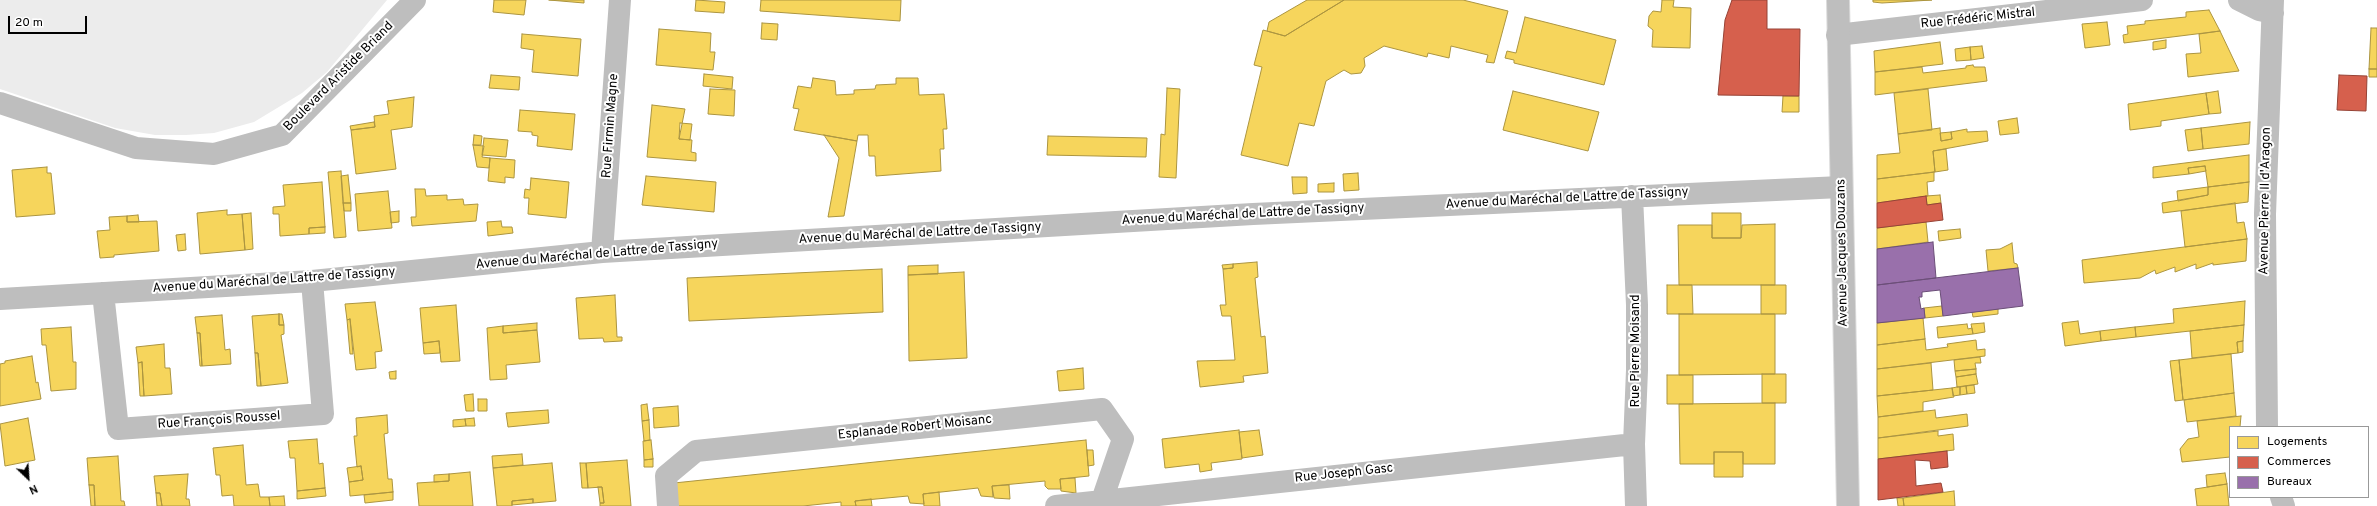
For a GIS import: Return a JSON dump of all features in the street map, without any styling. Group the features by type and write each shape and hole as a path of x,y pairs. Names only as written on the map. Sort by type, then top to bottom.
{"street":[{"name":"Boulevard Aristide Briand","path":"0,103 136,148 214,154 282,135 415,0"},
{"name":"Rue Firmin Magne","path":"602,252 620,0"},
{"name":"Avenue Jacques Douzans","path":"1838,0 1837,35 1848,506"},
{"name":"Rue Frédéric Mistral","path":"1837,35 2142,0"},
{"name":"Avenue Pierre II d'Aragon","path":"2239,0 2259,10 2273,6 2270,44 2264,214 2267,426"},
{"name":"Avenue du Maréchal de Lattre de Tassigny","path":"0,299 312,281 602,252 1253,214 1841,187"},
{"name":"Rue Pierre Moisand","path":"1632,196 1637,334 1634,444 1636,506"},
{"name":"Rue François Roussel","path":"103,293 118,429 323,414 312,281"},
{"name":"Esplanade Robert Moisanc","path":"668,506 666,476 696,451 1102,409 1124,439 1101,503"},
{"name":"Rue Joseph Gasc","path":"1056,506 1101,503 1232,486 1634,444"}],"shaded area":[{"path":"0,0 387,0 327,72 302,93 254,122 214,133 155,135 115,128 0,89"}],"building: Logements":[{"path":"494,0 526,0 524,15 493,12"},
{"path":"549,0 584,0 584,3"},
{"path":"696,0 725,2 724,13 695,11"},
{"path":"761,0 901,0 900,21 760,11"},
{"path":"1307,0 1344,0 1285,36 1267,31 1269,22"},
{"path":"1344,0 1463,0 1508,11 1494,63 1486,62 1488,55 1451,46 1449,58 1428,53 1427,57 1384,46 1364,58 1365,66 1361,73 1351,74 1344,70 1326,81 1314,126 1299,123 1288,166 1241,155 1262,67 1254,65 1263,30 1285,36"},
{"path":"1662,0 1674,0 1673,7 1691,8 1690,48 1652,47 1653,30 1648,26 1649,16 1653,11 1661,12"},
{"path":"1873,0 1932,0 1882,3 1873,2"},
{"path":"2209,10 2220,31 2124,43 2123,35 2128,34 2127,26 2145,24 2145,21 2186,17 2186,12"},
{"path":"1525,17 1616,40 1604,85 1514,63 1514,60 1505,58 1507,51 1516,53"},
{"path":"2107,22 2110,45 2085,48 2082,24"},
{"path":"762,23 778,24 777,40 761,39"},
{"path":"2371,28 2377,28 2377,69 2369,69"},
{"path":"659,29 711,33 710,52 715,52 713,70 656,65"},
{"path":"2220,31 2239,71 2188,77 2186,54 2201,53 2199,34"},
{"path":"522,34 581,39 578,76 532,72 534,50 521,48"},
{"path":"2166,40 2166,48 2153,50 2153,42"},
{"path":"1940,42 1943,64 1875,72 1874,51"},
{"path":"1982,46 1984,58 1971,60 1970,47"},
{"path":"1970,47 1971,60 1956,61 1955,49"},
{"path":"1973,65 1974,67 1985,67 1987,81 1875,95 1875,72 1922,67 1923,73 1966,68 1966,66"},
{"path":"2369,69 2377,69 2377,77 2369,77"},
{"path":"704,74 733,77 732,89 703,86"},
{"path":"491,75 520,77 519,90 489,88"},
{"path":"813,78 835,81 836,95 854,94 854,90 875,89 876,85 896,84 896,78 918,78 919,95 944,94 947,129 943,129 944,149 940,149 941,171 876,176 875,156 869,156 868,135 858,135 857,141 794,130 799,109 793,108 798,86 811,88"},
{"path":"1167,88 1180,89 1176,178 1159,177 1161,134 1165,135"},
{"path":"710,89 735,90 734,116 708,114"},
{"path":"1928,89 1932,130 1898,134 1894,93"},
{"path":"1513,91 1599,112 1588,151 1503,130"},
{"path":"2218,91 2221,113 2209,114 2206,93"},
{"path":"2206,93 2209,114 2161,121 2161,126 2130,130 2128,104"},
{"path":"1783,96 1799,96 1799,112 1782,112"},
{"path":"414,97 412,127 391,130 396,169 356,174 351,130 375,127 374,116 389,114 387,101"},
{"path":"652,105 685,109 679,139 692,140 691,152 696,153 696,161 647,157"},
{"path":"520,110 575,114 572,150 537,146 538,136 532,135 532,132 518,131"},
{"path":"2017,118 2019,133 2000,135 1998,121"},
{"path":"374,122 375,127 351,130 350,126"},
{"path":"2250,122 2249,144 2203,149 2201,128"},
{"path":"680,123 692,124 690,140 679,139"},
{"path":"1940,128 1941,141 1952,139 1951,132 1967,129 1967,132 1987,131 1988,141 1933,151 1935,172 1877,179 1877,155 1900,153 1898,134"},
{"path":"2201,128 2203,149 2188,151 2185,130"},
{"path":"1951,132 1952,139 1941,141 1940,133"},
{"path":"474,135 482,136 481,145 473,145"},
{"path":"824,135 857,141 844,216 828,217 839,158"},
{"path":"1048,136 1147,138 1146,157 1047,155"},
{"path":"484,138 508,140 506,157 482,155"},
{"path":"473,145 484,146 482,157 490,158 489,168 477,167"},
{"path":"1946,149 1948,170 1935,172 1933,151"},
{"path":"2249,155 2249,182 2208,187 2205,166 2188,168 2189,174 2153,178 2153,167"},
{"path":"490,158 515,160 514,178 505,177 505,183 488,181"},
{"path":"2205,166 2206,171 2189,174 2188,168"},
{"path":"47,167 47,173 51,173 55,214 16,217 12,170"},
{"path":"341,171 346,237 334,238 328,172"},
{"path":"1934,172 1934,181 1927,182 1928,196 1877,203 1877,179"},
{"path":"1358,173 1359,190 1344,191 1343,174"},
{"path":"348,175 351,203 343,203 341,176"},
{"path":"646,176 716,182 714,212 642,205"},
{"path":"1292,177 1307,177 1307,193 1293,194"},
{"path":"531,178 569,182 566,218 528,214 529,198 524,198 525,189 530,190"},
{"path":"322,182 325,227 309,228 309,234 280,236 279,214 273,214 273,207 285,206 283,185"},
{"path":"2249,182 2248,202 2163,213 2162,203 2208,195 2208,187"},
{"path":"1334,183 1334,192 1318,192 1318,184"},
{"path":"2208,187 2208,195 2178,201 2177,191"},
{"path":"415,189 425,189 426,196 447,195 447,200 463,199 464,205 478,204 476,221 412,226 411,217 416,217"},
{"path":"388,191 392,228 358,231 355,194"},
{"path":"1940,195 1941,203 1927,205 1926,196"},
{"path":"343,203 351,203 351,211 344,211"},
{"path":"2235,203 2237,223 2244,222 2247,239 2185,247 2181,211"},
{"path":"227,210 227,215 242,214 245,250 200,254 197,213"},
{"path":"399,211 399,222 391,223 390,212"},
{"path":"251,213 253,249 245,250 242,214"},
{"path":"1712,213 1741,213 1741,238 1712,238"},
{"path":"138,215 139,222 127,222 127,216"},
{"path":"127,216 127,222 157,221 159,251 114,255 114,257 100,258 97,231 110,230 109,217"},
{"path":"501,221 502,227 512,227 513,233 488,236 487,222"},
{"path":"1926,222 1928,242 1877,249 1877,228"},
{"path":"1775,224 1775,285 1679,285 1678,225 1712,225 1712,238 1741,238 1742,225"},
{"path":"325,227 325,233 309,234 309,228"},
{"path":"1960,229 1961,238 1939,241 1938,231"},
{"path":"185,234 186,250 178,251 176,235"},
{"path":"2247,239 2246,261 2213,265 2213,263 2196,269 2196,264 2175,272 2175,267 2156,274 2155,270 2140,278 2084,283 2082,260"},
{"path":"2012,243 2014,263 2017,264 2018,268 1988,271 1986,250 2000,249"},
{"path":"1257,262 1258,277 1255,278 1261,337 1265,336 1268,373 1243,376 1244,382 1200,387 1197,361 1235,360 1231,316 1222,316 1220,305 1226,305 1223,269 1233,268 1233,264"},
{"path":"1233,264 1233,268 1223,269 1222,265"},
{"path":"938,265 938,274 908,275 908,266"},
{"path":"882,269 883,312 689,321 687,278"},
{"path":"964,272 967,358 909,361 908,275"},
{"path":"1667,285 1692,285 1693,314 1667,314"},
{"path":"1761,285 1786,285 1786,314 1761,314"},
{"path":"615,295 617,337 622,337 622,341 604,342 603,338 579,339 576,298"},
{"path":"2245,301 2244,325 2136,337 2135,327 2174,323 2173,309"},
{"path":"375,302 382,351 375,352 376,368 356,370 350,319 347,320 345,304"},
{"path":"456,305 460,361 441,362 439,341 423,343 420,308"},
{"path":"1942,306 1943,316 1925,318 1924,308"},
{"path":"1998,309 1998,314 1973,317 1972,312"},
{"path":"279,314 279,325 284,325 284,334 281,335 288,383 261,386 258,353 255,353 252,316"},
{"path":"279,314 282,314 284,325 279,325"},
{"path":"1679,314 1775,314 1775,374 1679,375"},
{"path":"222,315 225,350 230,349 231,364 202,366 200,333 197,333 195,317"},
{"path":"1923,318 1925,339 1877,345 1877,323"},
{"path":"350,319 353,354 350,354 347,320"},
{"path":"2078,321 2080,334 2100,331 2101,341 2065,346 2062,323"},
{"path":"537,323 537,330 503,333 503,326"},
{"path":"1984,323 1985,332 1973,334 1971,324"},
{"path":"1967,324 1968,329 1972,328 1973,334 1938,338 1937,327"},
{"path":"2244,325 2243,341 2237,342 2238,353 2192,358 2190,331"},
{"path":"503,326 503,333 537,330 540,362 506,365 507,379 490,380 487,328"},
{"path":"71,327 73,362 76,362 76,389 51,391 46,345 42,345 41,329"},
{"path":"2135,327 2136,337 2101,341 2100,331"},
{"path":"197,333 200,333 202,366 200,366"},
{"path":"1925,339 1926,350 1948,347 1947,344 1976,340 1977,350 1985,349 1985,356 1877,369 1877,345"},
{"path":"439,341 440,353 424,354 423,343"},
{"path":"2243,341 2243,352 2238,353 2237,342"},
{"path":"164,344 165,368 170,368 172,394 144,396 142,362 138,363 136,347"},
{"path":"255,353 258,353 261,386 257,386"},
{"path":"2231,354 2234,393 2183,400 2179,360"},
{"path":"32,356 36,383 38,382 41,399 0,406 0,364 5,363 5,361"},
{"path":"1980,357 1981,363 1975,363 1976,369 1955,371 1954,360"},
{"path":"2179,360 2183,400 2175,401 2170,361"},
{"path":"142,362 144,396 140,396 138,363"},
{"path":"1931,363 1933,390 1877,396 1877,369"},
{"path":"1083,368 1084,389 1059,391 1057,371"},
{"path":"1976,369 1976,374 1956,377 1955,371"},
{"path":"396,371 396,379 390,379 389,372"},
{"path":"1762,374 1786,374 1786,403 1762,403"},
{"path":"1976,374 1978,384 1957,387 1956,377"},
{"path":"1667,375 1693,375 1693,404 1667,404"},
{"path":"1974,385 1975,393 1967,394 1966,386"},
{"path":"1966,386 1967,394 1960,395 1960,387"},
{"path":"1960,387 1960,395 1953,396 1952,388"},
{"path":"1952,388 1954,397 1923,402 1923,411 1878,417 1877,396"},
{"path":"2234,393 2236,416 2187,422 2184,400"},
{"path":"473,394 474,411 466,411 464,395"},
{"path":"478,399 487,399 487,411 478,411"},
{"path":"1775,403 1775,464 1743,464 1743,452 1714,452 1714,464 1680,464 1679,404"},
{"path":"647,404 649,420 642,421 641,405"},
{"path":"678,406 679,426 654,428 653,408"},
{"path":"548,410 549,423 508,427 506,413"},
{"path":"1935,410 1936,418 1967,414 1968,426 1878,438 1878,417"},
{"path":"387,415 388,433 384,434 388,479 392,479 393,492 350,496 349,482 363,480 361,466 357,467 354,436 357,436 356,418"},
{"path":"2241,416 2240,426 2229,426 2229,457 2182,462 2180,449 2188,439 2199,437 2197,421"},
{"path":"28,418 35,460 5,466 0,424"},
{"path":"474,418 475,426 466,426 465,419"},
{"path":"465,419 466,426 453,427 453,420"},
{"path":"649,420 650,440 644,441 642,421"},
{"path":"1239,430 1242,459 1211,463 1212,470 1200,472 1199,464 1165,468 1162,439"},
{"path":"1259,430 1263,455 1242,458 1239,432"},
{"path":"1938,431 1938,436 1953,434 1954,450 1878,459 1878,438"},
{"path":"317,439 319,464 323,463 325,488 297,491 295,458 290,458 288,441"},
{"path":"651,440 653,459 644,460 643,441"},
{"path":"1086,440 1089,476 1060,479 1061,489 1048,489 1045,486 1045,481 992,486 993,497 981,496 978,488 923,494 924,504 910,503 908,496 855,501 856,506 841,506 841,502 803,506 676,506 674,483"},
{"path":"243,445 246,485 258,484 260,497 269,497 270,506 234,506 233,495 222,496 220,475 216,475 213,448"},
{"path":"1087,450 1093,450 1094,465 1088,466"},
{"path":"1714,452 1743,452 1743,477 1714,477"},
{"path":"522,454 523,465 493,468 492,456"},
{"path":"118,456 121,501 124,501 125,506 95,506 94,485 89,485 87,458"},
{"path":"653,459 653,467 644,467 644,460"},
{"path":"627,460 631,506 600,506 600,503 604,503 602,487 588,488 586,463"},
{"path":"552,463 556,501 533,503 533,499 512,501 512,506 497,506 493,468"},
{"path":"580,463 586,463 588,488 582,488"},
{"path":"361,466 363,480 349,482 347,468"},
{"path":"470,472 473,506 419,506 417,483 449,481 449,474"},
{"path":"2225,473 2227,484 2207,487 2206,475"},
{"path":"188,474 186,499 189,499 190,506 162,506 160,493 156,493 154,476"},
{"path":"449,474 449,481 434,482 434,475"},
{"path":"1075,478 1076,493 1061,491 1060,479"},
{"path":"2227,484 2229,506 2197,506 2195,489"},
{"path":"89,485 94,485 95,506 91,506"},
{"path":"1009,485 1010,499 994,498 992,486"},
{"path":"598,487 602,487 604,503 600,503"},
{"path":"325,488 326,496 297,499 297,491"},
{"path":"1954,491 1955,506 1904,506 1903,498"},
{"path":"393,492 393,500 365,503 364,495"},
{"path":"939,492 940,506 924,506 923,494"},
{"path":"156,493 160,493 162,506 157,506"},
{"path":"284,496 285,506 270,506 269,497"},
{"path":"1897,498 1903,498 1904,506 1898,506"},
{"path":"533,499 533,503 512,505 512,501"},
{"path":"871,499 872,506 856,506 855,501"}],"building: Commerces":[{"path":"1732,0 1767,0 1767,29 1800,29 1799,96 1718,95 1725,20"},
{"path":"2339,75 2367,76 2366,111 2337,110"},
{"path":"1926,196 1927,205 1941,203 1943,220 1877,228 1877,203"},
{"path":"1947,451 1948,467 1931,469 1930,461 1915,460 1916,486 1941,483 1943,492 1878,500 1878,459"}],"building: Bureaux":[{"path":"1933,242 1936,278 1877,285 1877,249"},
{"path":"2018,268 2023,306 1943,316 1940,290 1922,292 1922,297 1919,297 1921,309 1924,308 1925,318 1877,323 1877,285"}]}
